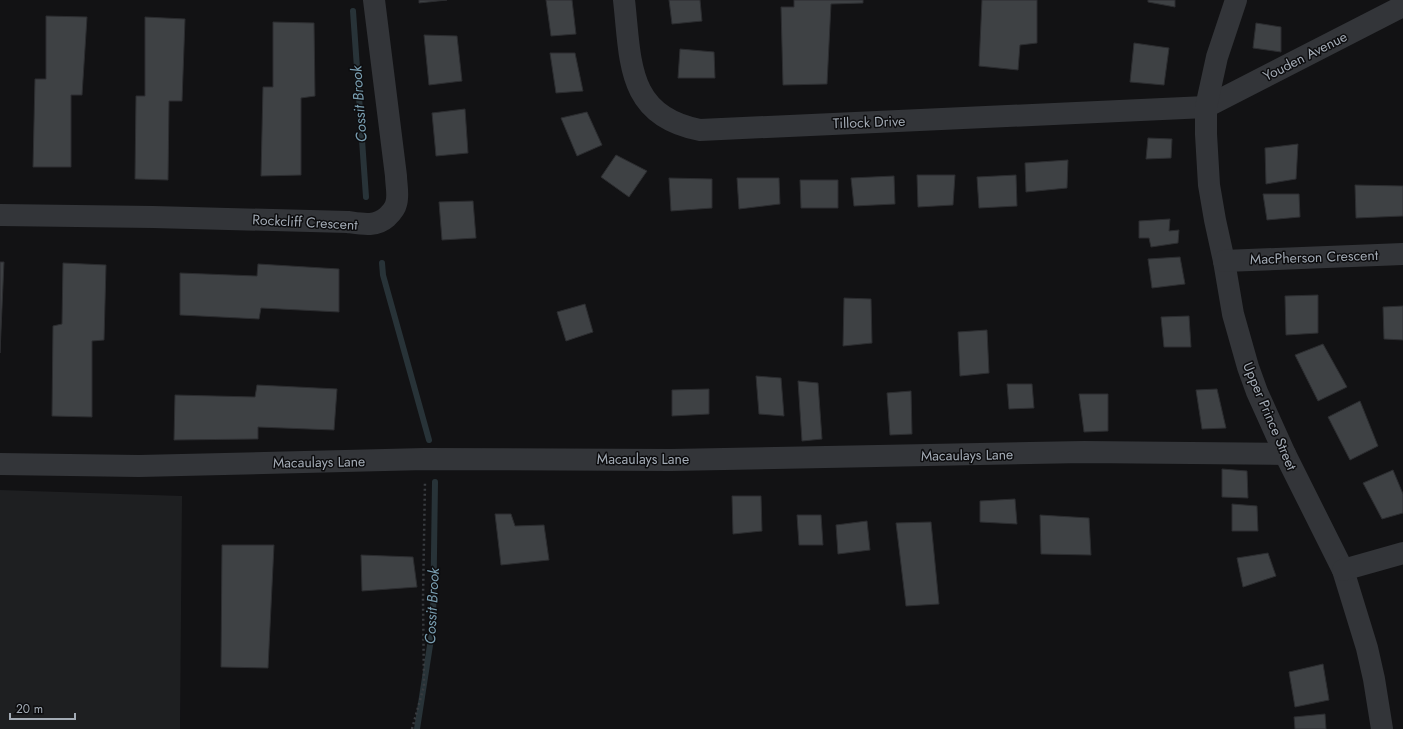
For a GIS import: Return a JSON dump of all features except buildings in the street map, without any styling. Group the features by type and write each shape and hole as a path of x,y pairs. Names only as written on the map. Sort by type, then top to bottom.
{"street":[{"name":"Rockcliff Crescent","path":"0,215 348,222 366,225 383,221 392,213 397,203 396,176 374,0"},
{"name":"Tillock Drive","path":"624,0 632,69 642,95 652,107 664,117 685,127 700,130 1206,107"},
{"name":"Upper Prince Street","path":"1236,0 1217,57 1206,107 1209,185 1233,314 1257,392 1285,454 1343,570 1367,648 1374,679 1382,729"},
{"name":"Youden Avenue","path":"1206,107 1403,6"},
{"name":"MacPherson Crescent","path":"1224,261 1403,254"},
{"name":"Macaulays Lane","path":"0,464 139,466 425,460 671,460 1084,452 1285,454"},
{"path":"1343,570 1403,553"}],"path":[{"path":"412,729 424,686 423,599 425,460"}],"shaded area":[{"path":"0,490 182,496 180,729 0,729"}],"waterway":[{"name":"Cossit Brook","path":"353,11 366,197"},
{"name":"Cossit Brook","path":"382,263 383,275 429,440"},
{"name":"Cossit Brook","path":"417,729 433,626 435,482"}]}
